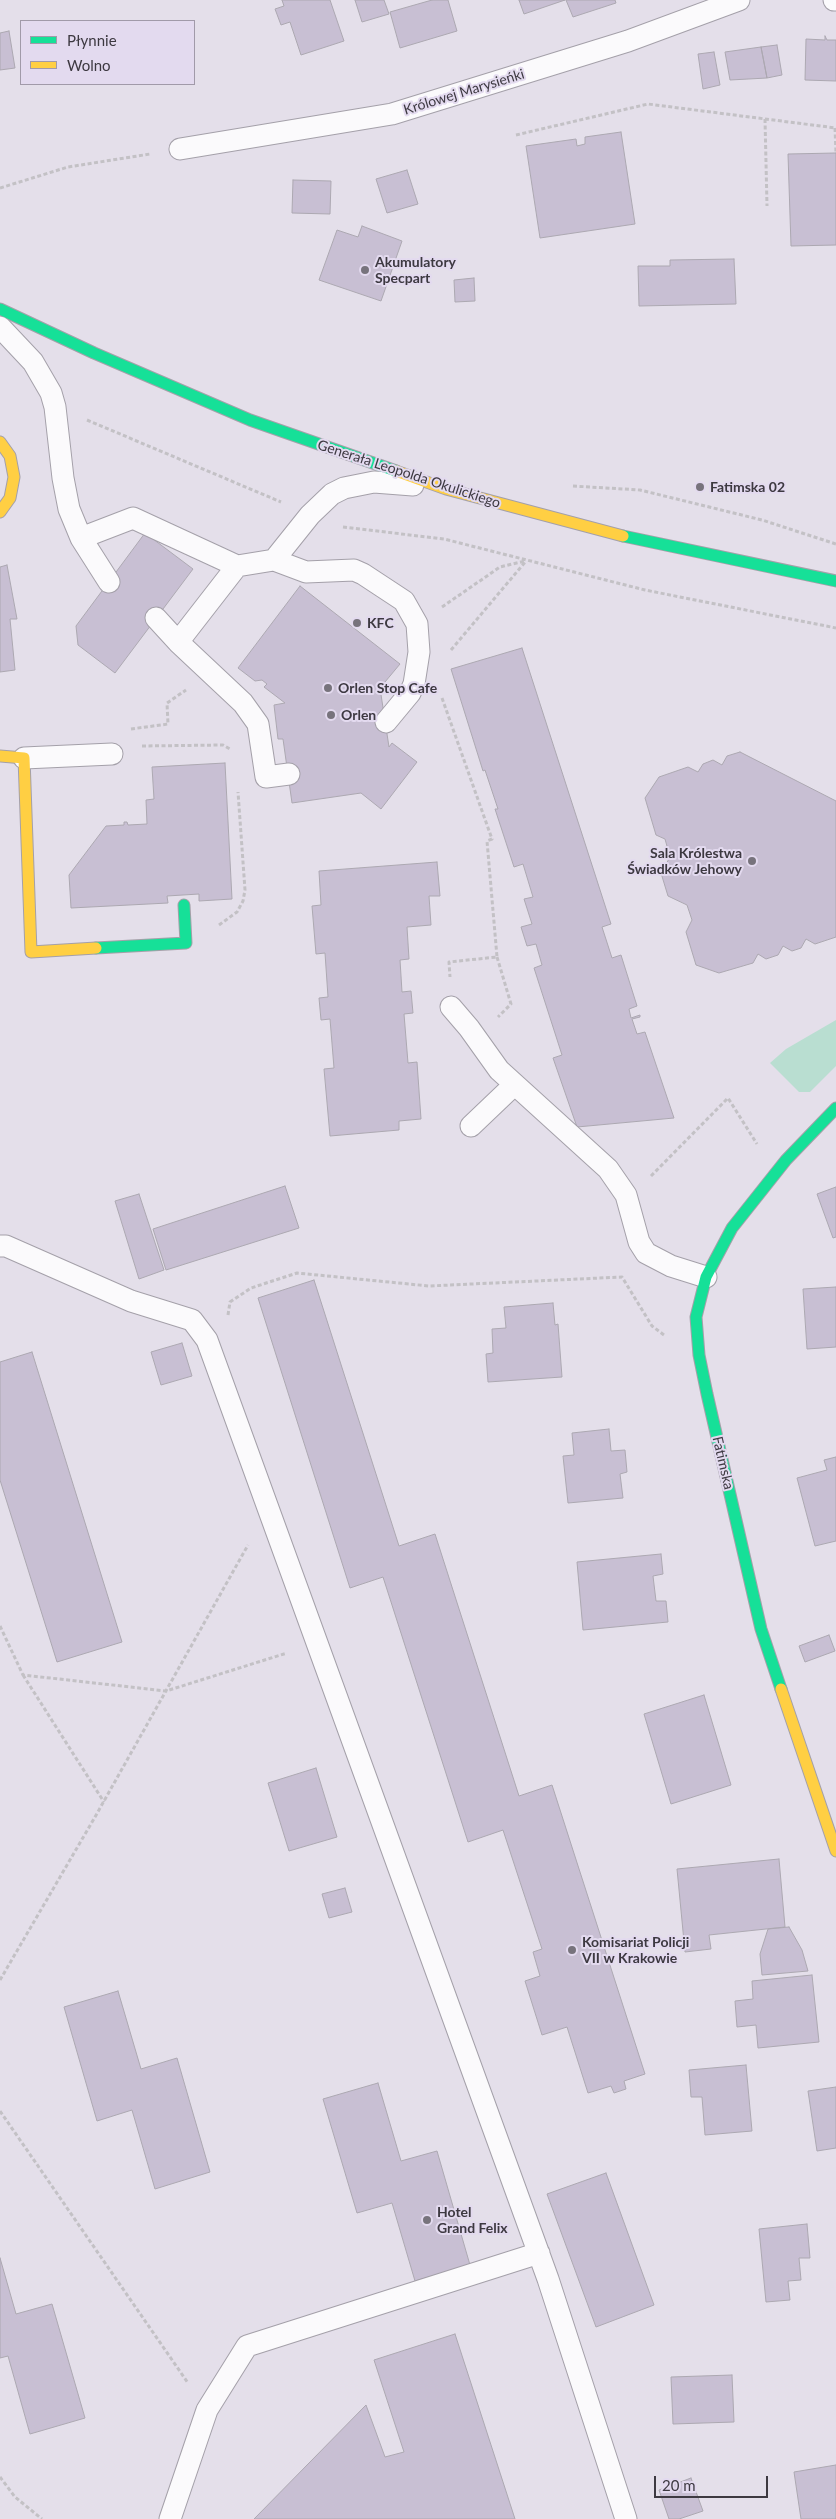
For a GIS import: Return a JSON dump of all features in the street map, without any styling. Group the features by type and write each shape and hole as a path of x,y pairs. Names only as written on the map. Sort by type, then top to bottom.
{"street":[{"name":"Generała Leopolda Okulickiego","path":"0,310 94,353 250,420 446,488 578,525 669,547 836,581"},
{"path":"0,442 12,461 14,477 12,493 0,512"},
{"path":"0,756 24,758 31,952 186,943 184,904"},
{"name":"Fatimska","path":"836,1108 786,1160 751,1202 720,1248 706,1277 696,1317 699,1355 707,1394 761,1629 836,1851"}],"lane":[{"name":"Królowej Marysieńki","path":"180,149 392,114 628,41 739,0"},
{"path":"0,327 33,362 51,393 55,407 65,494 81,538 108,582"},
{"path":"274,560 310,515 332,494 358,484 392,482 446,488"},
{"path":"81,538 134,518 237,566 274,560 306,572 344,569 364,574 404,601 417,624 419,652 414,684 410,693 386,722"},
{"path":"178,642 237,566"},
{"path":"156,618 178,642 243,702 258,724 266,777 289,774"},
{"path":"24,758 112,754"},
{"path":"451,1007 469,1028 499,1070 514,1086 608,1169 626,1195 639,1242 646,1253 671,1266 706,1277"},
{"path":"470,1126 514,1086"},
{"path":"0,1246 6,1246 131,1301 192,1320 207,1340 539,2253 626,2519"},
{"path":"170,2519 207,2410 247,2346 539,2253"}],"path":[{"path":"516,135 648,104 836,128 836,153"},
{"path":"765,119 767,206"},
{"path":"0,188 68,167 180,149"},
{"path":"55,407 340,526 444,539 645,590 836,628"},
{"path":"567,486 640,490 762,520 836,544"},
{"path":"417,624 500,567 526,561"},
{"path":"445,656 526,561"},
{"path":"439,690 492,839 487,841 498,957 511,1004 504,1011"},
{"path":"167,703 168,724 111,731 112,754 145,745 222,745 235,752"},
{"path":"186,943 226,921 237,912 243,901 245,890 237,782"},
{"path":"451,1007 449,962 498,957"},
{"path":"626,1195 652,1176 728,1098 761,1150"},
{"path":"211,1350 224,1344 230,1302 251,1288 297,1273 429,1286 622,1277 652,1326 667,1337"},
{"path":"0,1980 104,1802 268,1510"},
{"path":"0,1626 23,1675 104,1802"},
{"path":"23,1675 166,1691 316,1644"},
{"path":"0,2111 207,2410"},
{"path":"0,2477 15,2497 42,2519"}],"green space":[{"path":"836,1020 836,1066 810,1092 799,1092 770,1063 786,1049"}],"building":[{"path":"282,0 330,0 344,41 301,55 290,22 281,25 275,9 284,6"},
{"path":"355,0 384,0 389,14 362,22"},
{"path":"432,0 448,0 457,31 400,48 390,12"},
{"path":"519,0 565,0 524,14"},
{"path":"566,0 615,0 616,3 573,17"},
{"path":"9,31 15,68 0,70 0,33"},
{"path":"825,36 827,40 836,40 836,81 805,80 806,39 825,40"},
{"path":"777,45 782,75 767,78 761,47"},
{"path":"761,47 767,78 730,80 725,52"},
{"path":"714,52 720,85 703,89 698,54"},
{"path":"621,132 635,224 540,238 526,146 576,139 577,146 585,144 585,137"},
{"path":"836,153 836,245 791,246 788,154"},
{"path":"407,170 418,204 387,213 376,179"},
{"path":"293,180 331,181 330,214 292,213"},
{"path":"362,226 402,241 381,301 319,280 337,230 358,237"},
{"path":"734,259 736,304 639,306 638,266 670,266 670,260"},
{"path":"474,278 475,301 455,302 454,280"},
{"path":"145,533 193,569 115,673 78,645 76,626"},
{"path":"7,565 17,619 10,619 15,670 0,672 0,567"},
{"path":"300,586 400,664 380,688 389,747 392,743 417,762 381,809 361,793 292,803 283,739 278,739 274,705 285,703 264,687 267,684 262,680 255,681 238,668"},
{"path":"522,648 611,924 602,927 612,958 621,955 637,1006 629,1009 631,1018 640,1015 640,1017 632,1019 637,1034 645,1032 674,1118 577,1127 553,1058 562,1055 534,968 542,965 536,944 527,946 521,927 532,924 524,899 533,897 523,864 514,867 495,809 498,809 485,770 483,771 451,669"},
{"name":"Sala Królestwa Świadków Jehowy","path":"740,752 836,801 836,937 815,944 806,939 801,948 792,951 783,946 778,955 766,959 758,954 753,963 719,973 696,965 686,932 692,920 687,905 668,896 661,873 670,857 665,839 656,835 645,798 659,777 688,767 698,772 703,764 713,760 722,765 727,756"},
{"path":"225,763 232,899 199,901 199,894 167,896 168,903 71,908 69,875 106,826 124,825 124,822 127,822 128,825 147,824 146,800 154,799 152,767"},
{"path":"437,862 440,896 429,896 431,925 407,927 409,959 400,960 402,992 411,991 413,1013 404,1014 408,1063 417,1062 421,1119 399,1121 399,1130 330,1136 324,1069 334,1068 330,1019 321,1020 319,998 328,997 325,953 316,954 312,906 321,905 319,871"},
{"path":"285,1186 299,1228 166,1270 153,1229"},
{"path":"836,1187 836,1237 833,1238 817,1194"},
{"path":"139,1194 164,1270 139,1279 115,1201"},
{"path":"314,1280 399,1546 435,1534 519,1796 552,1785 645,2074 624,2081 626,2089 614,2093 611,2086 588,2093 567,2027 542,2035 525,1981 540,1976 533,1952 542,1949 503,1830 468,1842 383,1577 350,1588 258,1298"},
{"path":"836,1287 836,1347 807,1349 803,1289"},
{"path":"553,1303 555,1325 558,1324 562,1377 488,1382 486,1354 493,1353 492,1329 506,1328 504,1307"},
{"path":"182,1343 192,1376 161,1385 151,1352"},
{"path":"32,1352 122,1642 57,1662 0,1480 0,1362"},
{"path":"609,1429 611,1451 625,1450 627,1472 620,1474 623,1498 568,1503 563,1456 574,1455 572,1433"},
{"path":"836,1457 836,1541 815,1546 797,1478 827,1470 824,1460"},
{"path":"661,1554 663,1574 653,1576 656,1601 666,1601 668,1622 583,1630 577,1562"},
{"path":"829,1635 835,1651 805,1662 799,1646"},
{"path":"704,1695 731,1785 671,1804 644,1714"},
{"path":"316,1768 337,1837 289,1851 268,1783"},
{"path":"779,1859 785,1927 709,1935 711,1949 685,1952 677,1869"},
{"path":"345,1888 352,1912 329,1918 322,1894"},
{"path":"789,1927 802,1950 808,1971 762,1975 760,1954 768,1929"},
{"path":"812,1975 819,2042 758,2048 756,2025 737,2027 735,2001 753,1999 752,1981"},
{"path":"118,1991 141,2069 177,2058 210,2172 155,2189 132,2110 97,2121 64,2007"},
{"path":"746,2065 752,2131 705,2135 702,2097 691,2097 689,2070"},
{"path":"378,2083 401,2161 437,2151 470,2265 415,2281 392,2203 357,2213 323,2099"},
{"path":"836,2087 836,2148 817,2151 808,2091"},
{"path":"606,2173 654,2305 596,2327 547,2194"},
{"path":"807,2224 810,2258 799,2258 801,2280 788,2281 790,2300 766,2302 759,2229"},
{"path":"0,2258 16,2314 52,2304 85,2418 30,2434 8,2356 0,2358"},
{"path":"455,2334 515,2519 254,2519 366,2405 385,2457 404,2452 374,2360"},
{"path":"732,2375 734,2422 673,2424 671,2377"},
{"path":"836,2465 836,2519 801,2519 794,2472"},
{"path":"691,2478 703,2511 679,2519 669,2519 659,2490"}],"traffic: fast":[{"path":"0,309 94,353 250,420 396,471"},
{"path":"623,536 836,581"},
{"path":"96,948 186,943 184,905"},
{"path":"781,1689 761,1629 707,1394 699,1355 696,1317 706,1277 732,1228 786,1160 836,1108"}],"traffic: slow":[{"path":"0,442 10,456 14,477 10,498 0,512"},
{"path":"396,471 446,489 623,536"},
{"path":"0,756 24,758 31,952 96,948"},
{"path":"781,1689 836,1851"}],"place":[{"name":"Akumulatory Specpart","path":"365,270"},
{"name":"Fatimska 02","path":"700,487"},
{"name":"KFC","path":"357,623"},
{"name":"Orlen Stop Cafe","path":"328,688"},
{"name":"Orlen","path":"331,715"},
{"name":"Sala Królestwa Świadków Jehowy","path":"752,861"},
{"name":"Komisariat Policji VII w Krakowie","path":"572,1950"},
{"name":"Hotel Grand Felix","path":"427,2220"}]}
